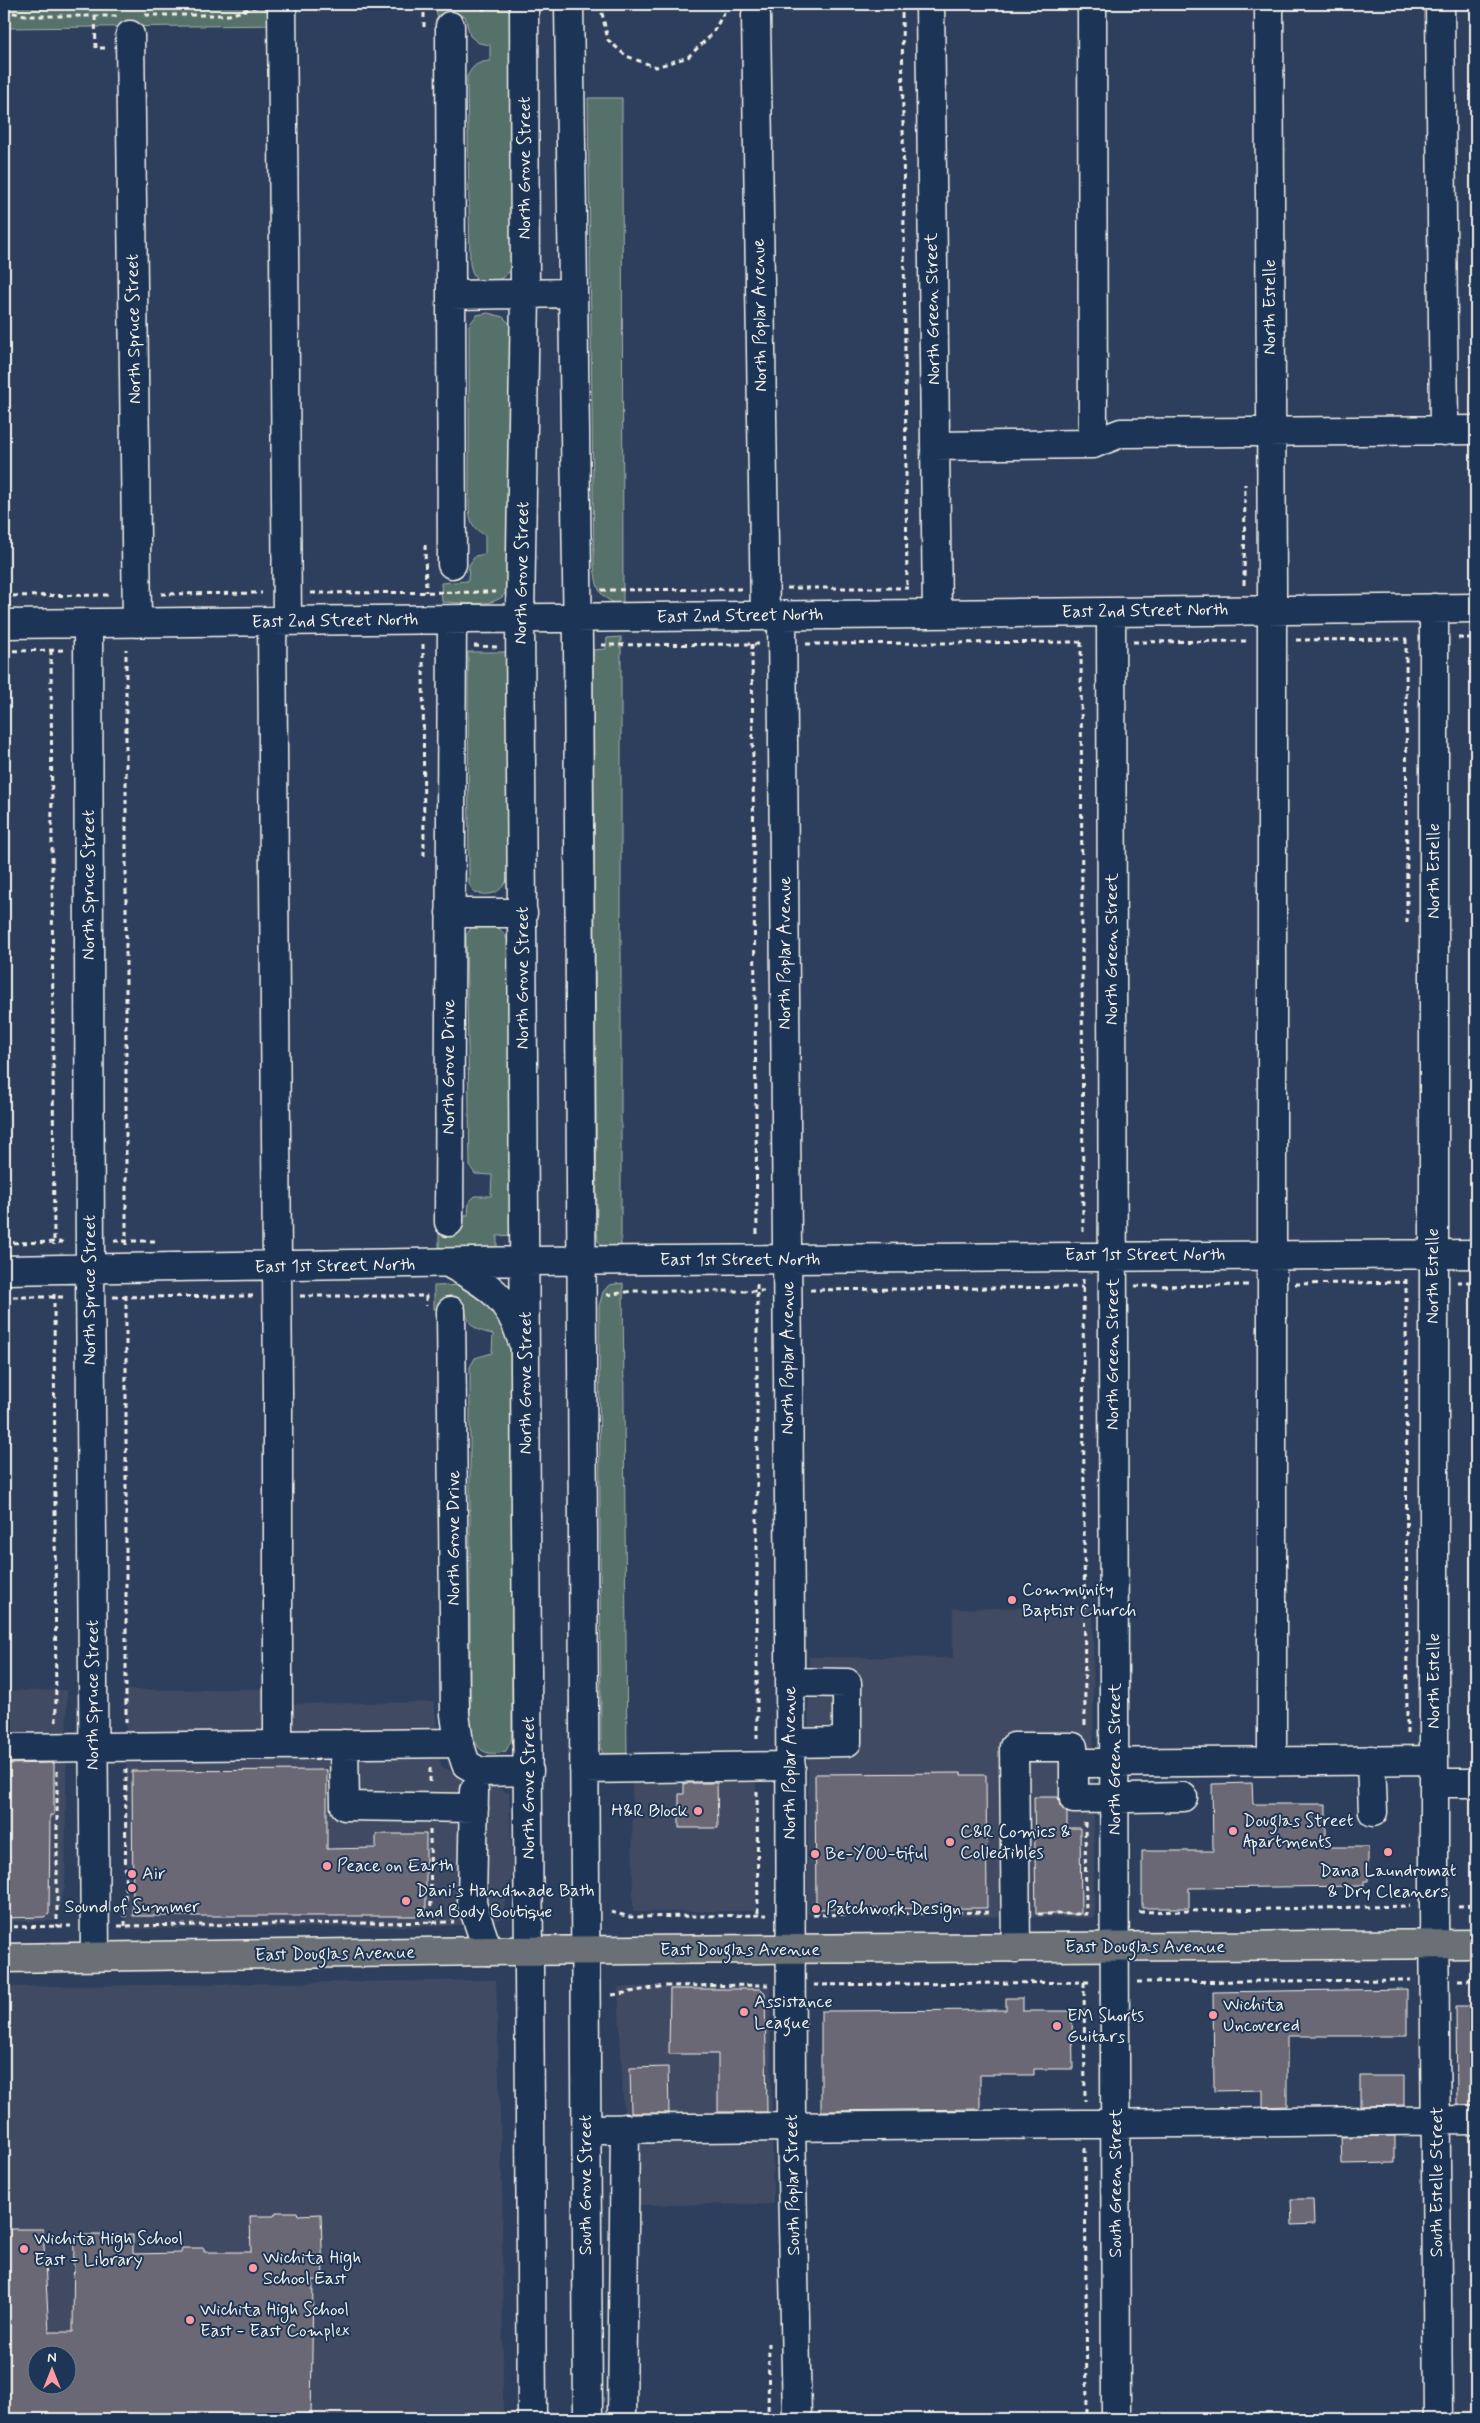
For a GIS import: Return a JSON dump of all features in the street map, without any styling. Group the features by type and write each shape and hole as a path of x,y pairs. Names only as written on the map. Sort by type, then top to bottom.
{"main road":[{"name":"East Douglas Avenue","path":"4,1958 488,1951 1476,1944"}],"street":[{"path":"278,1745 276,1266 280,622 287,593 282,4"},
{"name":"North Grove Street","path":"524,4 525,294 520,618 530,1952"},
{"path":"569,4 578,618 585,1951"},
{"name":"North Green Street","path":"930,4 937,614"},
{"path":"1092,4 1093,444"},
{"name":"North Estelle","path":"1269,4 1272,610 1272,1760"},
{"path":"1440,4 1444,431"},
{"path":"452,564 451,295 456,15"},
{"name":"North Poplar Avenue","path":"756,15 773,616 782,644 788,1260 791,1950"},
{"name":"North Spruce Street","path":"130,35 137,623"},
{"path":"451,295 573,293"},
{"path":"935,446 1093,444 1121,433 1476,430"},
{"name":"North Estelle","path":"1434,608 1434,1945"},
{"name":"East 2nd Street North","path":"4,624 1476,608"},
{"name":"North Green Street","path":"1111,612 1112,1256 1116,1762 1115,1947"},
{"name":"North Grove Drive","path":"449,1222 452,620"},
{"name":"North Spruce Street","path":"88,624 90,1297 96,1956"},
{"path":"450,913 523,913"},
{"name":"East 1st Street North","path":"4,1270 451,1264 526,1261 1272,1254 1476,1254"},
{"path":"451,1264 485,1282 507,1307 517,1325 526,1355"},
{"name":"North Grove Drive","path":"443,1303 455,1714 466,1758 474,1808 472,1904 488,1951"},
{"path":"584,1769 790,1754 847,1742 847,1683 790,1682"},
{"path":"344,1744 345,1806 474,1808"},
{"path":"4,1748 344,1744 466,1758 480,1772 529,1771"},
{"path":"1016,1948 1014,1748 1073,1747 1074,1799 1183,1797"},
{"path":"1371,1760 1373,1812"},
{"path":"1074,1763 1371,1760 1434,1771 1476,1783"},
{"name":"South Estelle Street","path":"1434,1945 1437,2120 1438,2419"},
{"name":"South Green Street","path":"1115,1947 1116,2419"},
{"name":"South Poplar Street","path":"791,1950 791,2126 796,2419"},
{"name":"South Grove Street","path":"585,1951 588,2419"},
{"path":"530,1952 532,2419"},
{"path":"586,2129 1476,2120"},
{"path":"622,2419 624,2128"}],"path":[{"path":"456,15 470,8 484,9 487,4"},
{"path":"600,4 608,40 626,56 656,67 688,57 712,34 729,4"},
{"path":"902,4 907,588"},
{"path":"4,596 500,592"},
{"path":"600,645 1476,638"},
{"path":"607,1295 633,1291 1089,1287"},
{"path":"4,1298 276,1296 443,1303"},
{"path":"1455,1906 1476,1905"},
{"path":"1134,1912 1417,1906"},
{"path":"611,1912 630,1917 1016,1912 1091,1914"},
{"path":"4,1927 458,1922 476,1917"},
{"path":"1132,1982 1419,1980"},
{"path":"1452,1980 1476,1980"},
{"path":"1084,1982 1087,2419"},
{"path":"612,1995 665,1986 1093,1982"}],"shaded area":[{"path":"1093,1606 1094,1918 807,1914 809,1657 953,1658 953,1609"},
{"path":"284,1689 285,1704 434,1702 441,1767 509,1793 512,1875 501,1919 448,1926 126,1929 126,1690"},
{"path":"67,1690 65,1887 54,1921 4,1922 4,1691"},
{"path":"632,1777 756,1777 756,1911 633,1912"},
{"name":"Wichita High School East","path":"496,1980 502,2181 503,2416 483,2416 483,2419 4,2419 4,1987"},
{"path":"770,1986 773,2204 628,2205 618,1987"}],"green space":[{"path":"4,4 513,4 512,269 494,282 482,283 473,273 470,264 467,77 476,65 490,61 490,45 479,43 470,36 465,16 437,16 436,6 284,7 285,25 4,28"},
{"path":"588,98 622,98 623,606 608,600 600,592 596,581 594,565"},
{"path":"488,313 503,317 511,325 510,579 505,593 496,600 473,604 442,602 441,583 468,581 469,565 475,556 485,554 485,535 472,523 469,506 469,325 477,315"},
{"path":"621,637 621,1253 606,1251 598,1241 597,1230 593,650 606,649 607,638"},
{"path":"468,652 509,652 510,873 501,888 488,894 475,893 469,884"},
{"path":"473,926 497,926 505,935 510,946 512,1235 497,1236 497,1248 439,1249 439,1215 468,1215 469,1202 475,1196 491,1196 492,1175 475,1174 470,1166 466,935"},
{"path":"623,1283 627,1758 605,1758 601,1749 599,1306 603,1292 609,1285"},
{"path":"470,1285 498,1311 510,1346 512,1366 512,1729 511,1741 506,1751 497,1753 483,1751 479,1747 475,1742 470,1720 470,1367 475,1358 492,1353 493,1334 474,1327 468,1320 465,1309 434,1309 434,1286"}],"building":[{"path":"54,1763 54,1815 50,1815 49,1914 44,1917 4,1918 4,1764"},
{"path":"327,1770 327,1849 376,1848 376,1834 426,1834 426,1916 133,1916 132,1771"},
{"path":"961,1773 961,1775 986,1775 987,1908 816,1909 815,1774"},
{"name":"H&R Block","path":"684,1783 717,1783 718,1828 679,1828 679,1794 684,1794"},
{"path":"1252,1783 1253,1804 1326,1804 1326,1839 1330,1839 1330,1847 1368,1847 1368,1881 1364,1881 1364,1886 1189,1888 1189,1908 1142,1908 1142,1851 1213,1851 1212,1784"},
{"path":"1034,1797 1058,1797 1060,1806 1067,1813 1067,1828 1080,1828 1081,1914 1036,1914"},
{"path":"670,1989 761,1989 765,1993 767,2112 718,2112 718,2054 669,2054"},
{"path":"1407,1989 1407,2036 1287,2036 1287,2106 1263,2107 1263,2090 1214,2091 1213,1992"},
{"path":"1006,1998 1023,1998 1023,2011 1072,2011 1073,2069 1034,2069 1034,2075 980,2075 980,2109 821,2111 821,2011 1006,2010"},
{"path":"1456,2006 1476,2006 1476,2104 1457,2105"},
{"path":"668,2067 669,2113 631,2113 630,2068"},
{"path":"1360,2076 1404,2076 1404,2105 1360,2106"},
{"path":"1395,2136 1395,2163 1342,2164 1341,2137"},
{"path":"1291,2199 1313,2199 1314,2224 1292,2225"},
{"name":"Wichita High School East - East Complex","path":"276,2212 297,2212 298,2215 321,2214 323,2281 313,2280 311,2419 4,2419 4,2229 43,2229 49,2332 73,2332 74,2235 133,2235 133,2254 181,2253 182,2248 204,2248 204,2252 251,2252 250,2216 274,2216"}],"place":[{"name":"Community Baptist Church","path":"1012,1600"},
{"name":"H&R Block","path":"698,1811"},
{"name":"Douglas Street Apartments","path":"1233,1831"},
{"name":"C&R Comics & Collectibles","path":"950,1842"},
{"name":"Dana Laundromat & Dry Cleaners","path":"1388,1852"},
{"name":"Be-YOU-tiful","path":"815,1854"},
{"name":"Peace on Earth","path":"327,1866"},
{"name":"Air","path":"132,1874"},
{"name":"Sound of Summer","path":"132,1888"},
{"name":"Dani's Handmade Bath and Body Boutique","path":"406,1901"},
{"name":"Patchwork Design","path":"816,1909"},
{"name":"Assistance League","path":"744,2012"},
{"name":"Wichita Uncovered","path":"1213,2015"},
{"name":"EM Shorts Guitars","path":"1057,2026"},
{"name":"Wichita High School East - Library","path":"24,2249"},
{"name":"Wichita High School East","path":"253,2268"},
{"name":"Wichita High School East - East Complex","path":"190,2320"}]}
